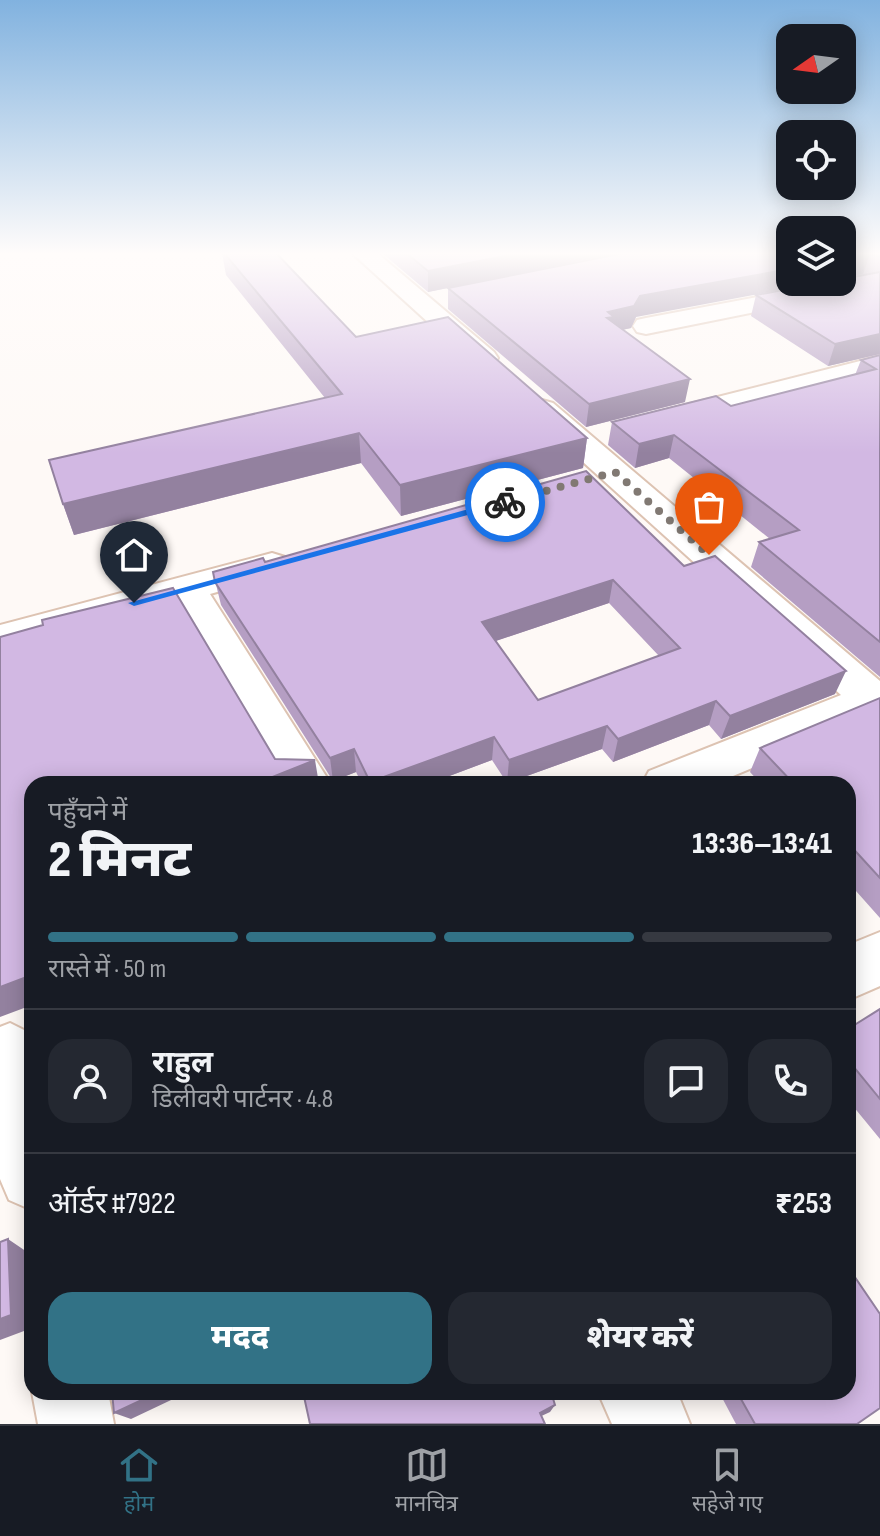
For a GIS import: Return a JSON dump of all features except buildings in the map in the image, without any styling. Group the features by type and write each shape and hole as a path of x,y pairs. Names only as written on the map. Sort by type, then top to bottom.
{"street":[{"path":"453,319 516,387 593,437 615,472 878,701 686,776"},
{"path":"646,326 680,319"},
{"path":"638,425 880,364"},
{"path":"569,484 615,472"},
{"path":"0,639 309,555"},
{"path":"187,588 302,776"},
{"path":"856,970 880,957"},
{"path":"14,1052 24,1121"},
{"path":"72,1400 76,1424"},
{"path":"640,1400 652,1424"}],"way so far":[{"path":"505,502 615,472 709,555"}],"route":[{"path":"134,603 505,502"}]}
